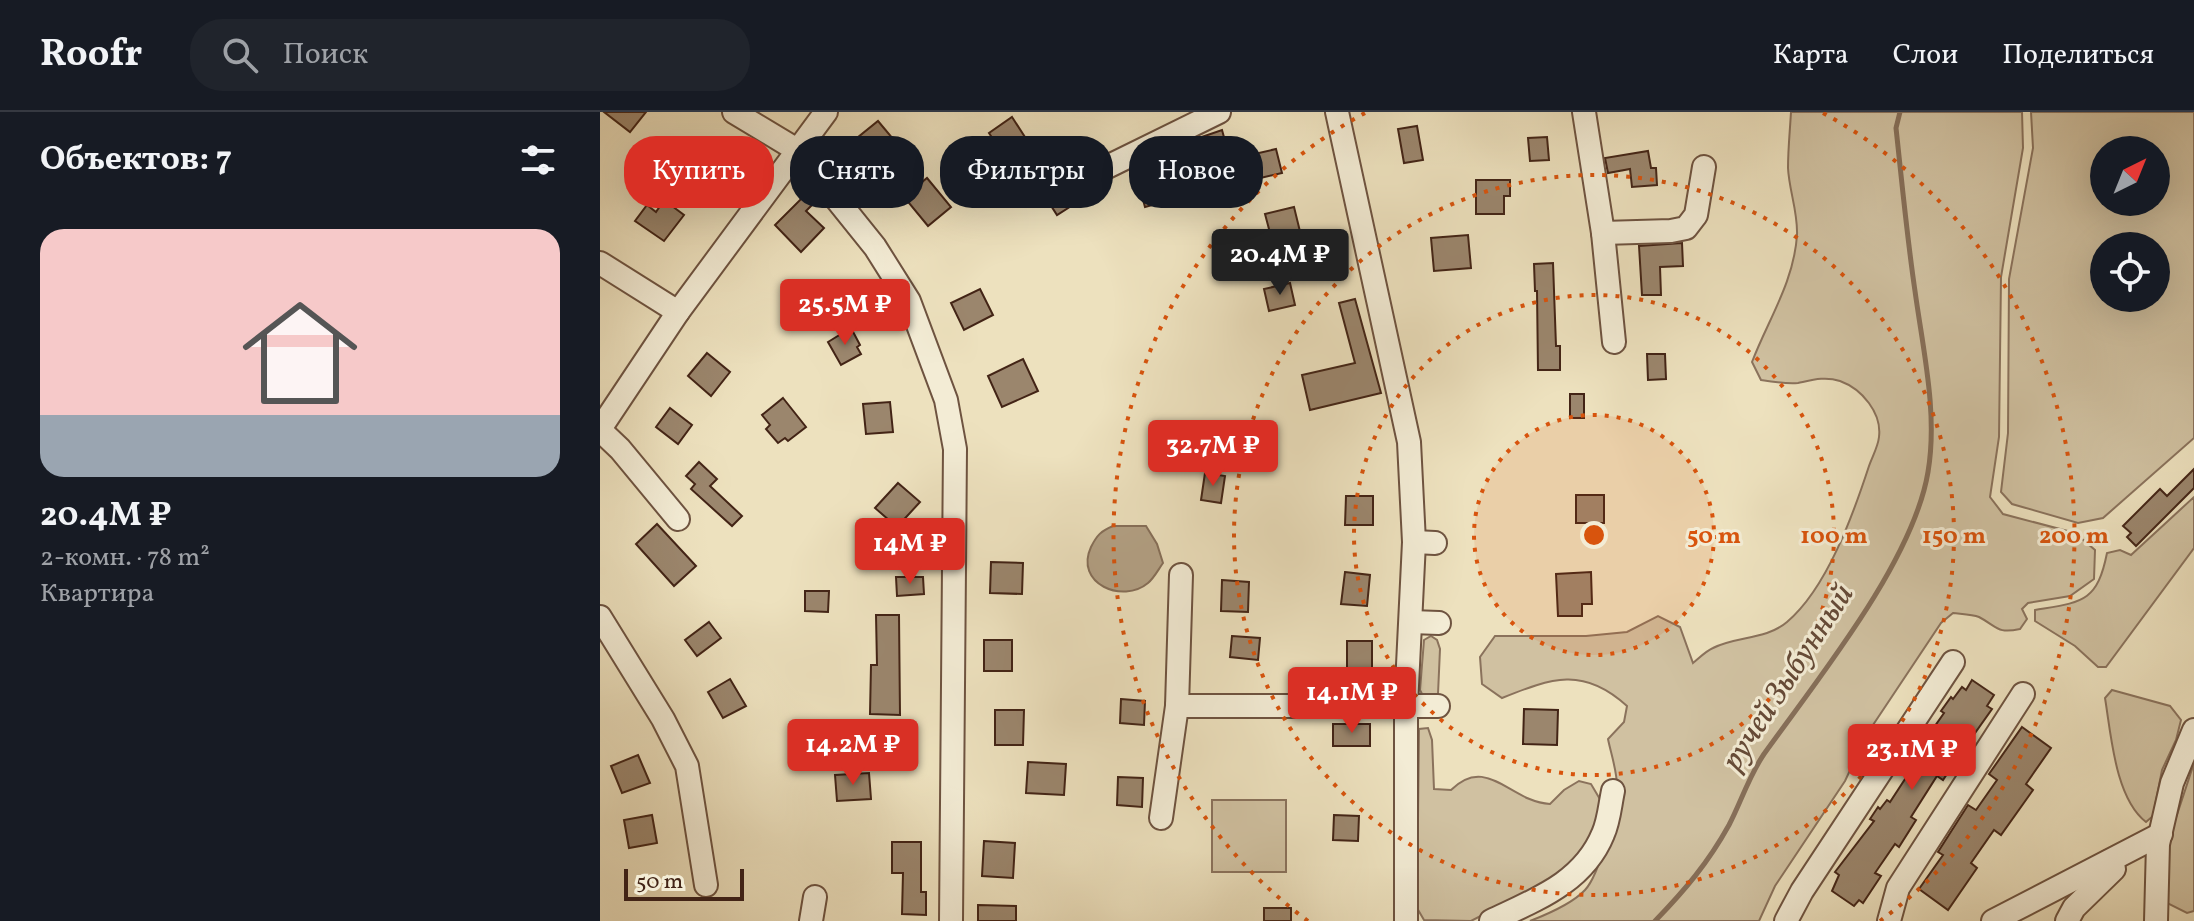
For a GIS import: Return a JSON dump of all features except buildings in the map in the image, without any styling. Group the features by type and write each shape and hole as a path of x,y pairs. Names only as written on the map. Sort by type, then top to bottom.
{"street":[{"path":"734,112 790,146"},
{"path":"808,136 826,112"},
{"path":"1113,162 1170,122 1219,112"},
{"path":"1337,112 1409,442 1424,542 1411,622 1406,706 1406,921"},
{"path":"1584,112 1603,233 1614,342"},
{"path":"678,519 620,449 603,419 790,160"},
{"path":"1603,233 1686,228 1696,215 1704,167"},
{"path":"844,208 875,247 909,301 946,400 955,449 951,921"},
{"path":"600,263 678,312"},
{"path":"1161,818 1177,706 1181,575"},
{"path":"600,617 663,719 687,766 706,885"},
{"path":"1411,622 1439,623"},
{"path":"1786,921 1802,891 1953,662"},
{"path":"1889,921 1898,888 2023,694"},
{"path":"1177,706 1438,706"},
{"path":"2156,921 2158,844 2172,783 2194,730"},
{"path":"1491,921 1572,879 1603,834 1613,791"},
{"path":"1993,921 2161,834"},
{"path":"2067,921 2074,908 2114,869 2110,861"},
{"path":"811,921 815,897"}],"shaded area":[{"path":"1791,112 2022,112 2023,148 2001,277 1999,437 1990,497 2003,514 2075,533 2095,550 2094,579 2070,596 2028,603 2022,609 2027,619 2020,629 2002,630 1976,616 1953,613 1941,623 1867,734 1845,781 1775,886 1759,921 1530,921 1580,895 1596,871 1610,827 1617,789 1608,739 1624,722 1627,706 1596,685 1567,680 1536,685 1502,698 1482,684 1480,657 1495,636 1586,636 1627,632 1658,616 1680,627 1693,663 1722,644 1779,628 1801,608 1826,571 1847,528 1877,444 1879,428 1874,411 1856,390 1829,379 1793,383 1761,380 1752,362 1786,285 1795,252 1797,226 1788,168"},
{"path":"2031,112 2194,112 2194,438 2103,518 2078,523 2012,504 2001,492 2008,433 2009,279 2033,148"},
{"path":"2194,497 2194,548 2106,667 2098,667 2075,646 2035,621 2035,610 2065,605 2085,597 2098,582 2107,553 2120,550 2131,555"},
{"path":"1113,526 1146,526 1157,544 1163,563 1150,581 1138,589 1114,591 1095,580 1089,571 1088,560 1093,543"},
{"path":"1431,636 1437,640 1440,649 1438,694 1432,700 1423,696 1420,690 1424,640"},
{"path":"2112,690 2170,706 2181,720 2176,740 2162,770 2153,816 2146,822 2127,798 2116,764 2105,698"},
{"path":"1428,728 1432,740 1434,789 1451,790 1464,780 1488,778 1523,796 1550,804 1579,781 1591,784 1601,801 1596,828 1566,872 1471,921 1424,920 1417,908 1419,729"},
{"path":"2194,763 2194,911 2187,913 2163,901 2170,836"},
{"path":"1212,800 1286,800 1286,872 1212,872"}],"waterway":[{"name":"ручей Зыбунный","path":"1655,921 1713,852 1764,754 1835,656 1883,581 1904,544 1919,507 1931,450 1930,404 1896,128 1900,112"}]}
